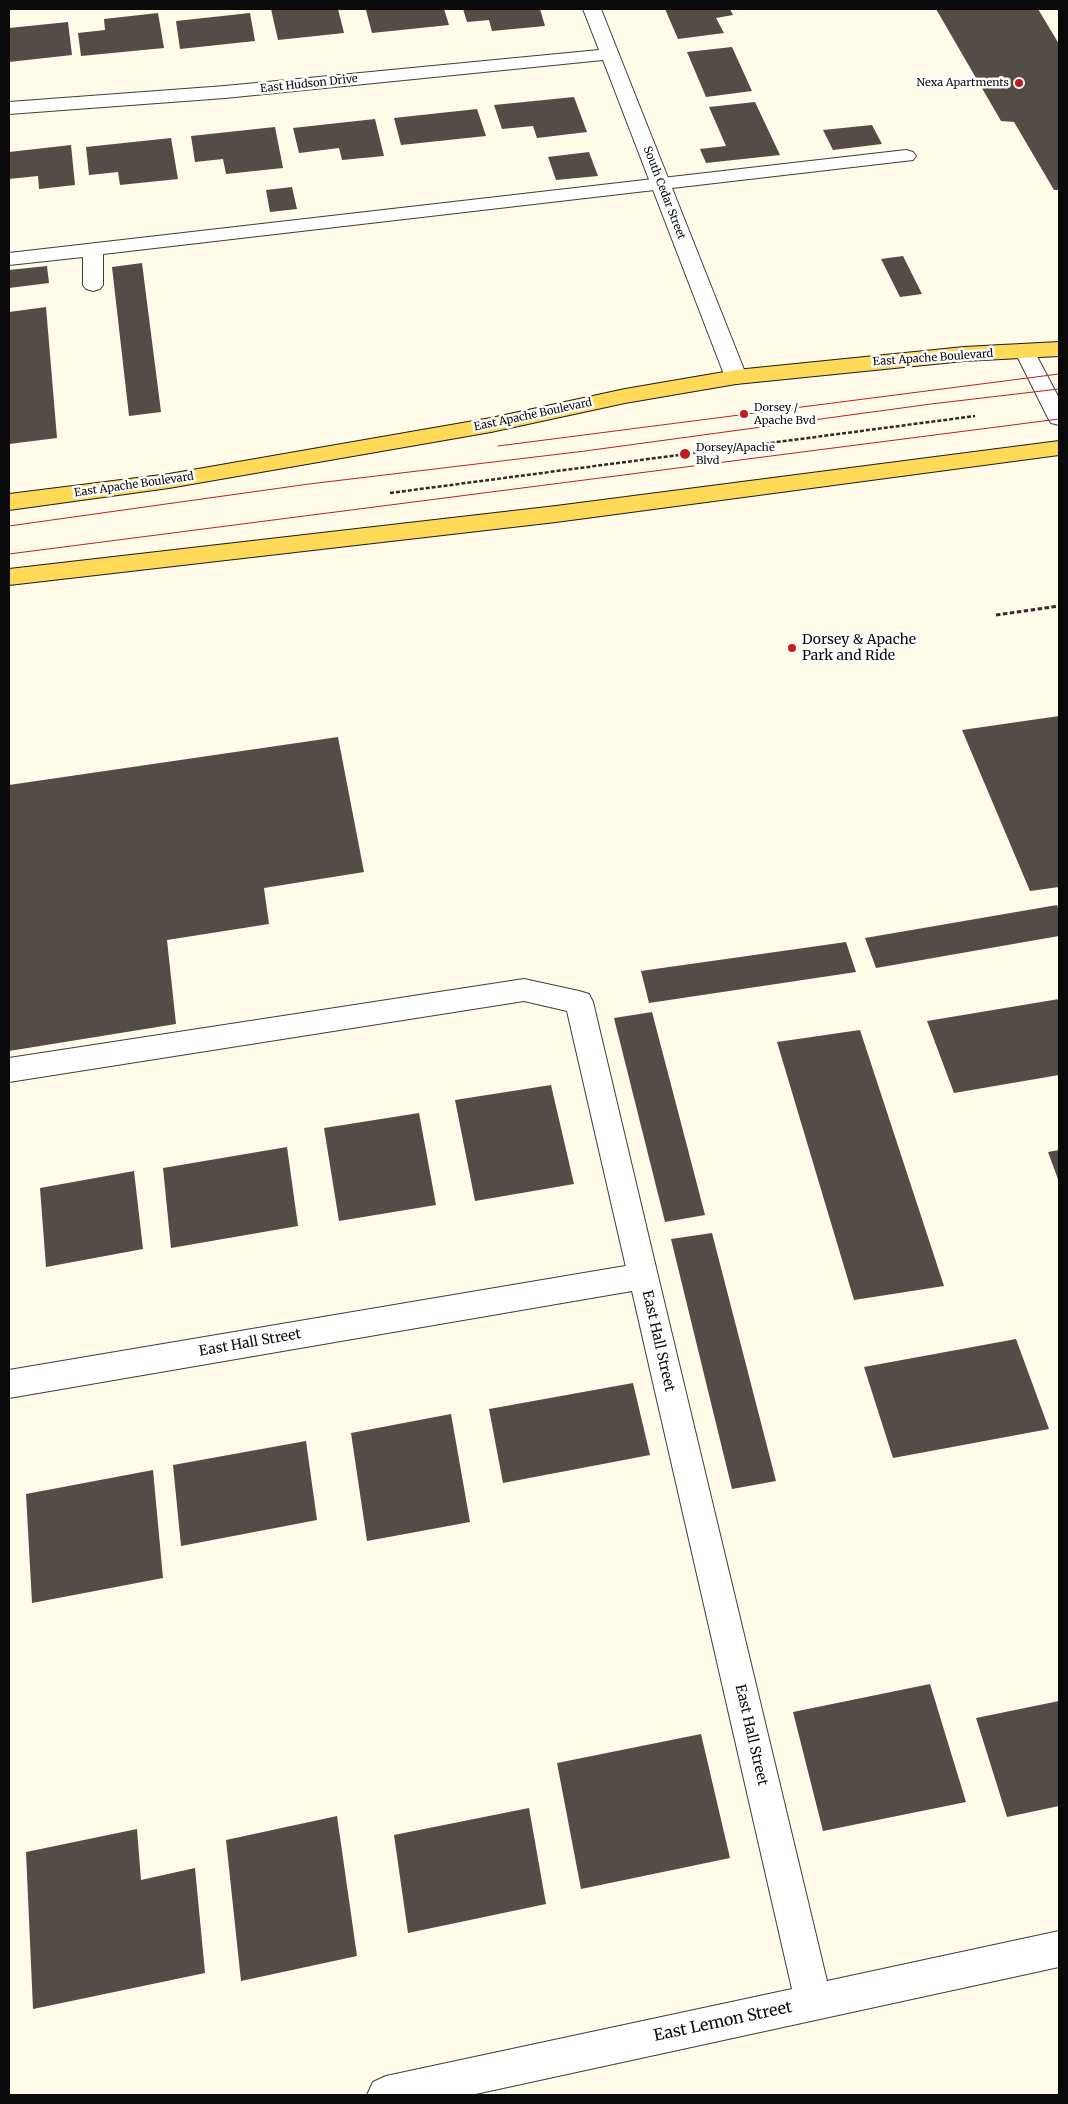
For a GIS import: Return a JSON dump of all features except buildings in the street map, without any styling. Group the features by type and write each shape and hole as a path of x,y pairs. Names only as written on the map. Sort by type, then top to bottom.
{"main road":[{"name":"East Apache Boulevard","path":"9,502 170,481 492,425 625,396 736,377 946,356 1059,349"},
{"path":"9,578 556,514 1059,448"}],"street":[{"name":"South Cedar Street","path":"592,9 736,377"},
{"name":"East Hudson Drive","path":"9,108 225,92 609,54"},
{"path":"9,259 906,156"},
{"path":"92,250 93,285"},
{"path":"1025,352 1059,418"},
{"path":"9,1070 524,990 579,1002 643,1276"},
{"name":"East Hall Street","path":"9,1384 643,1276 814,2003"},
{"name":"East Lemon Street","path":"386,2095 1059,1949"}],"path":[{"path":"390,493 975,416"},
{"path":"996,615 1059,606"}],"tram line":[{"path":"498,446 1059,374"},
{"path":"9,526 309,484 585,451 931,404 1059,389"},
{"path":"9,554 1059,419"}],"place":[{"name":"Nexa Apartments","path":"1019,83"},
{"name":"Dorsey / Apache Bvd","path":"744,414"},
{"name":"Dorsey/Apache Blvd","path":"685,454"},
{"name":"Dorsey & Apache Park and Ride","path":"792,648"}]}
